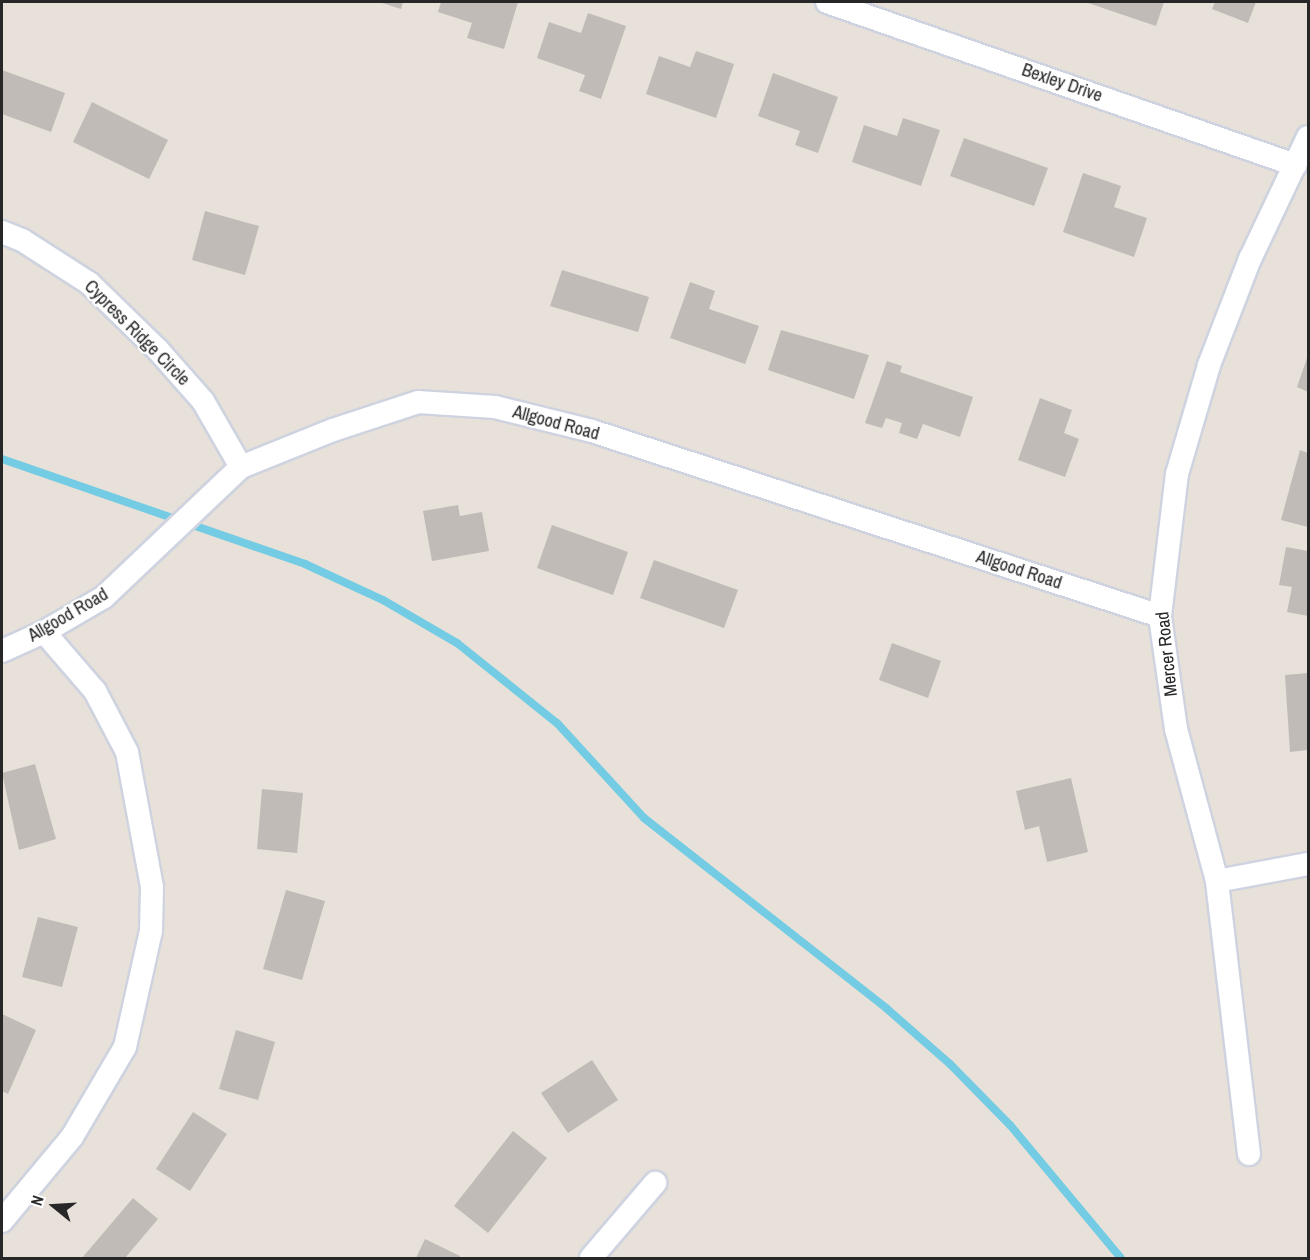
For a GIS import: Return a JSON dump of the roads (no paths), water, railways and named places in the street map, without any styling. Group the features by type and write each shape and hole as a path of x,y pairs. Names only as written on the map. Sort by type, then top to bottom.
{"street":[{"name":"Bexley Drive","path":"828,2 886,11 1295,165"},
{"name":"Mercer Road","path":"1249,1154 1217,882 1176,729 1160,616 1177,474 1206,376 1250,259 1308,137"},
{"name":"Cypress Ridge Circle","path":"2,232 22,240 90,283 158,350 203,401 241,467"},
{"name":"Allgood Road","path":"2,651 44,632 104,597 241,467 333,430 418,402 495,407 592,431 1160,616"},
{"path":"2,1221 72,1137 125,1047 152,931 151,876 127,752 94,691 44,632"},
{"path":"1217,882 1308,864"},
{"path":"591,1258 655,1183"}],"waterway":[{"path":"2,459 305,564 383,600 457,643 557,723 644,818 886,1008 950,1064 1010,1125 1121,1258"}]}
